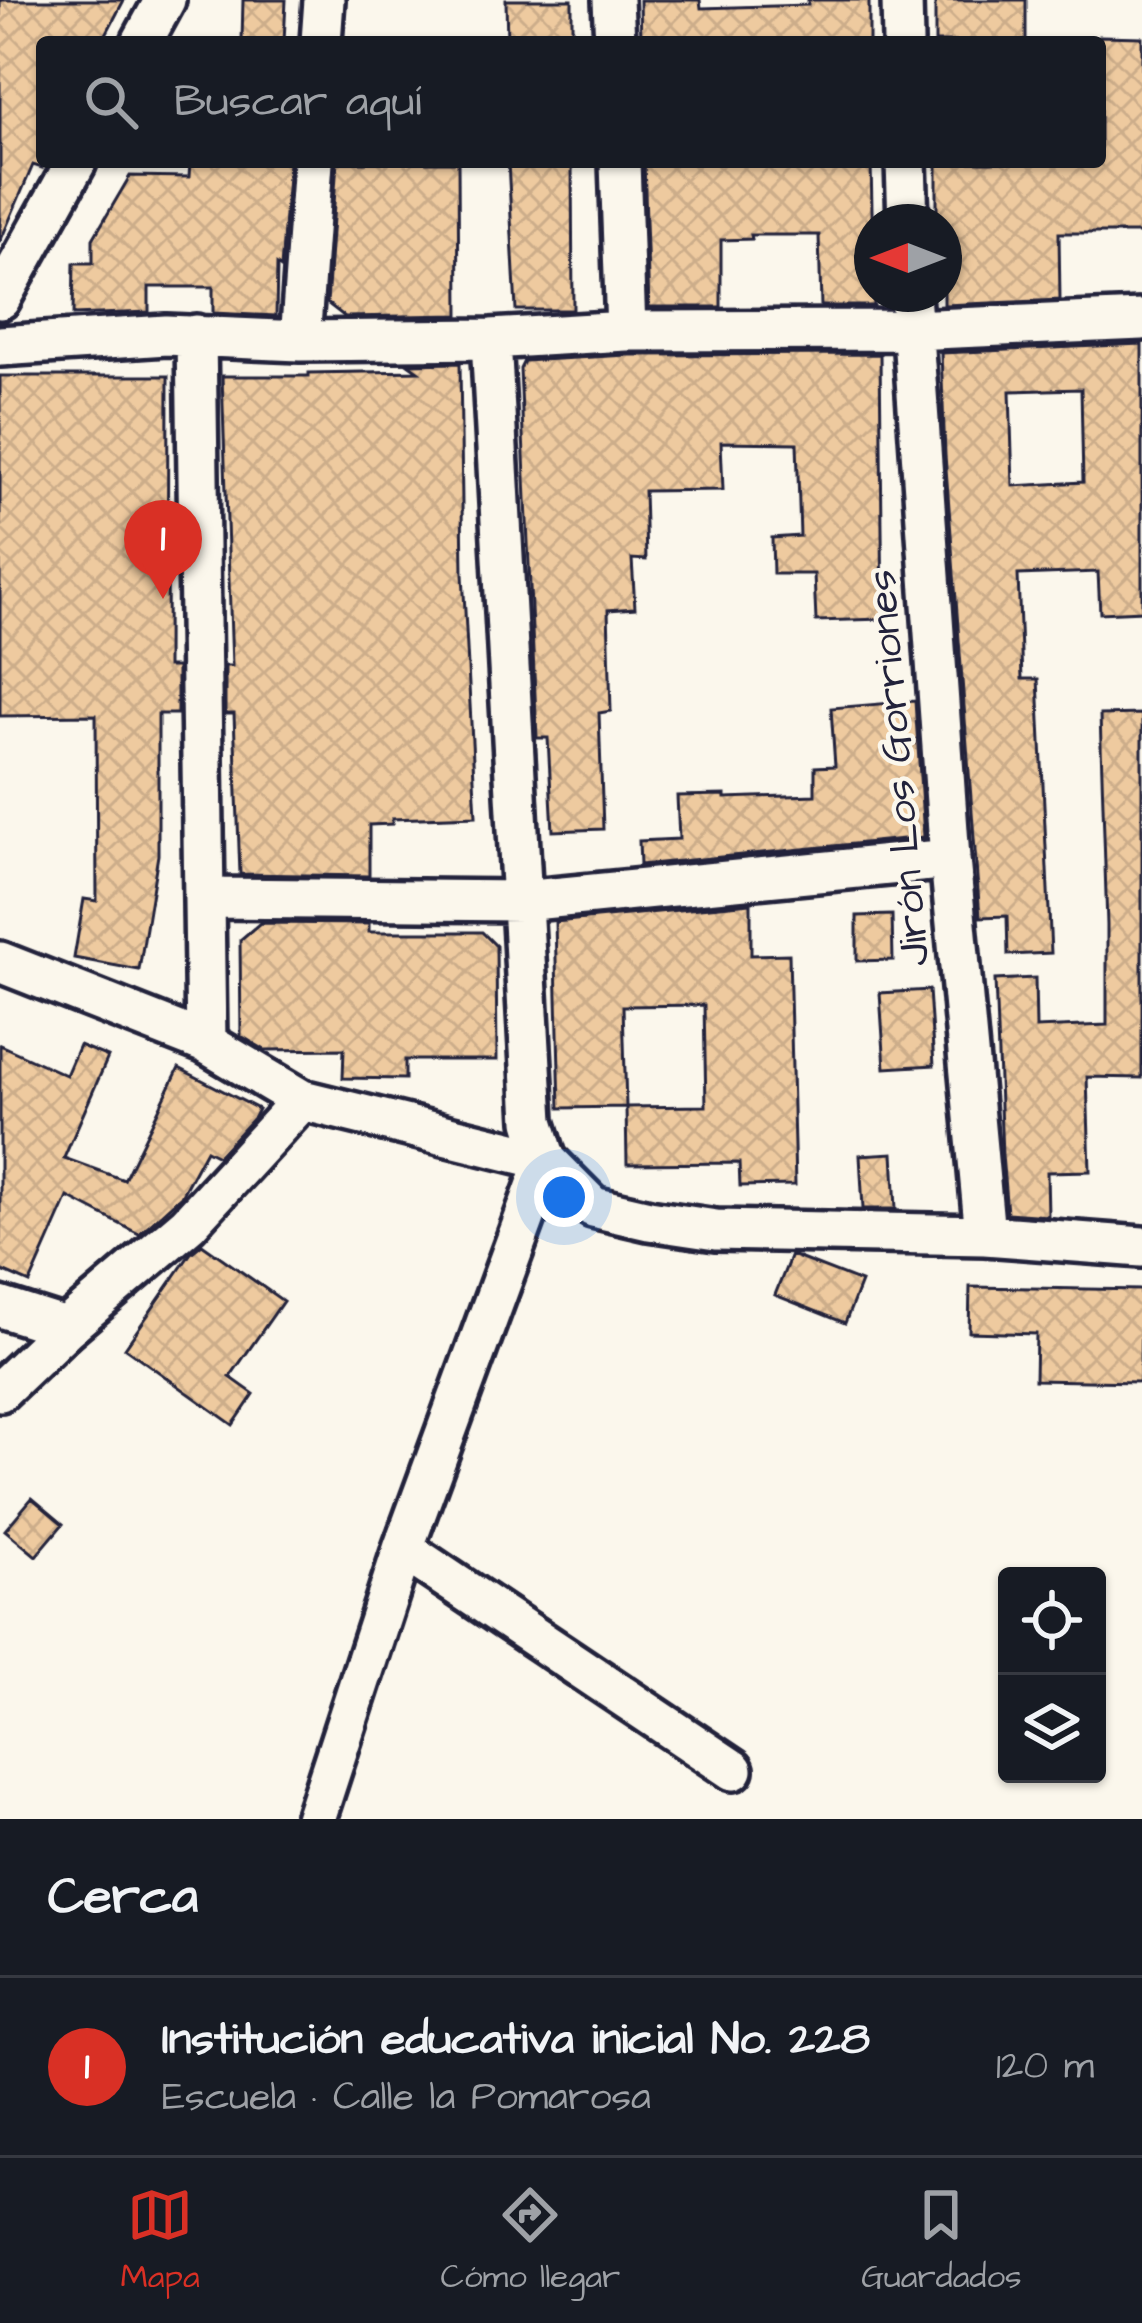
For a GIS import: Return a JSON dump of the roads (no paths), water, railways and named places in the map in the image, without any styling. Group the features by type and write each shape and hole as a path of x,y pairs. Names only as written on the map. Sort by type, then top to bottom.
{"street":[{"path":"145,36 165,0"},
{"path":"321,36 324,0"},
{"path":"614,0 615,36"},
{"path":"902,0 903,36"},
{"path":"0,299 73,168"},
{"path":"300,341 313,168"},
{"path":"620,168 626,332"},
{"path":"906,168 907,204"},
{"path":"0,346 196,335 300,341 490,339 910,312 1142,320"},
{"name":"Jirón Los Gorriones","path":"910,312 950,859 985,1235"},
{"path":"196,335 206,1043"},
{"path":"490,339 534,1121 546,1160 593,1208 649,1220 716,1229 985,1235 1142,1247"},
{"path":"204,898 522,901 950,859"},
{"path":"0,962 206,1043 302,1100 546,1160"},
{"path":"0,1391 188,1223 302,1100"},
{"path":"316,1819 403,1549 546,1160"},
{"path":"0,1307 66,1328"},
{"path":"403,1549 733,1770"}],"place":[{"name":"Institución educativa inicial No. 228","path":"163,599"}]}
